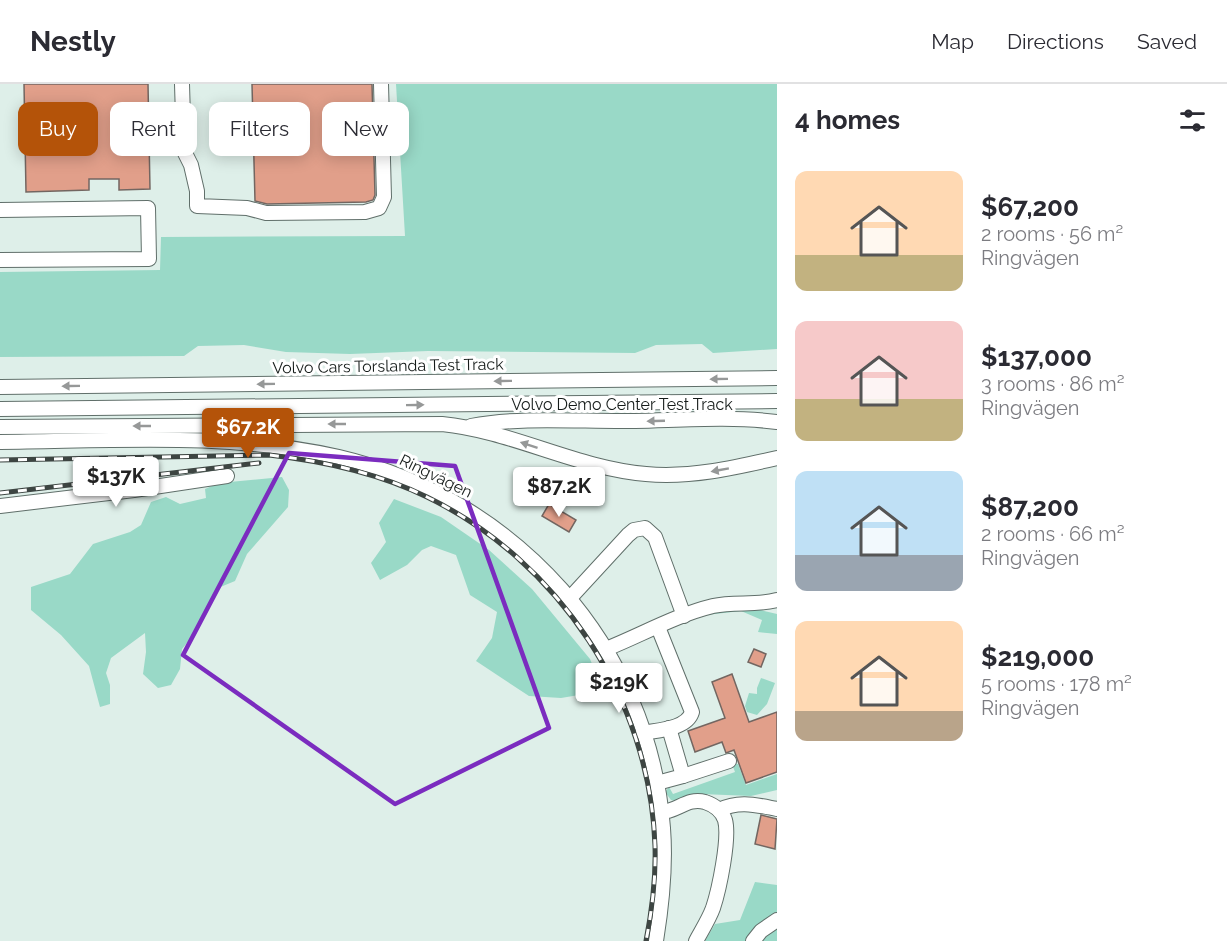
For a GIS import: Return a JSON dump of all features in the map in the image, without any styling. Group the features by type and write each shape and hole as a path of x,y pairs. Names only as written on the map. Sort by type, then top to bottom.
{"street":[{"path":"182,84 184,151 191,165 197,190 197,206 247,208 266,213 365,212 379,208 384,197 381,84"},
{"path":"0,210 148,208 149,259 0,260"},
{"name":"Volvo Cars Torslanda Test Track","path":"0,387 777,378"},
{"path":"0,409 777,401"},
{"name":"Volvo Demo Center Test Track","path":"467,426 492,422 527,421 777,422"},
{"name":"Volvo Demo Center Test Track","path":"0,427 442,424 467,426 585,462 646,474 692,474 777,458"},
{"name":"Ringvägen","path":"0,442 215,441 314,452 376,467 420,483 475,513 535,560 570,598 606,649 629,695 643,733 657,783 661,813 663,878 656,941"},
{"path":"0,506 227,476"},
{"path":"570,598 628,535 634,530 645,528 655,537 684,616"},
{"path":"606,649 684,616 715,606 732,603 760,604 777,600"},
{"path":"643,733 669,728 687,721 692,712 658,627"},
{"path":"669,728 683,776"},
{"path":"657,783 729,761"},
{"path":"661,813 688,802 698,801 719,810 726,822 725,852 712,909 696,941"},
{"path":"719,810 738,803 777,809"},
{"path":"753,941 777,920"}],"highlighted area":[{"path":"289,453 455,466 549,728 395,804 183,655"}],"green space":[{"path":"396,84 777,84 777,349 713,353 702,344 656,345 635,353 428,351 350,354 286,352 244,345 198,346 184,356 0,357 0,272 160,270 161,237 405,236 400,156 409,156 409,102 397,102"},
{"path":"282,477 289,490 288,507 247,554 235,581 218,588 196,632 182,649 180,669 171,685 158,688 143,674 146,652 145,633 111,658 106,673 110,685 110,704 100,707 89,666 61,635 31,610 31,587 70,574 93,544 130,532 141,525 151,502 166,497 180,504 206,498 205,489 219,483"},
{"path":"394,499 441,517 489,550 532,589 590,659 599,681 591,693 561,698 529,696 476,661 492,638 497,612 470,595 456,555 431,546 422,550 407,565 380,580 371,563 386,542 379,523"},
{"path":"748,607 777,614 777,634 758,632 762,620 741,611 706,615 717,610"},
{"path":"761,678 775,683 767,704 757,715 747,712 745,706 749,693 757,694"},
{"path":"732,764 738,764 746,785 777,774 777,790 751,796 701,794 676,801 671,800 665,792 669,787 673,794 735,772"},
{"path":"755,882 777,885 777,941 705,941 715,924 740,920"}],"building":[{"path":"24,84 148,84 148,102 110,102 110,156 149,156 150,189 119,190 119,179 89,179 89,190 26,192 25,156 98,156 98,102 24,102"},
{"path":"252,84 372,84 372,102 322,102 322,156 374,156 375,195 373,200 267,204 255,201 254,156 310,156 310,102 252,102"},
{"path":"549,504 576,520 569,532 542,516"},
{"path":"754,649 766,654 761,667 748,662"},
{"path":"732,674 749,722 777,712 777,772 746,783 734,750 726,753 722,742 695,752 688,731 725,718 712,682"},
{"path":"761,815 777,819 775,849 755,844"}],"railway":[{"path":"0,460 269,455 350,469 389,481 427,497 474,524 518,558 556,597 589,640 615,688 636,738 649,791 655,846 653,894 646,941"},
{"path":"0,493 259,463"}]}
